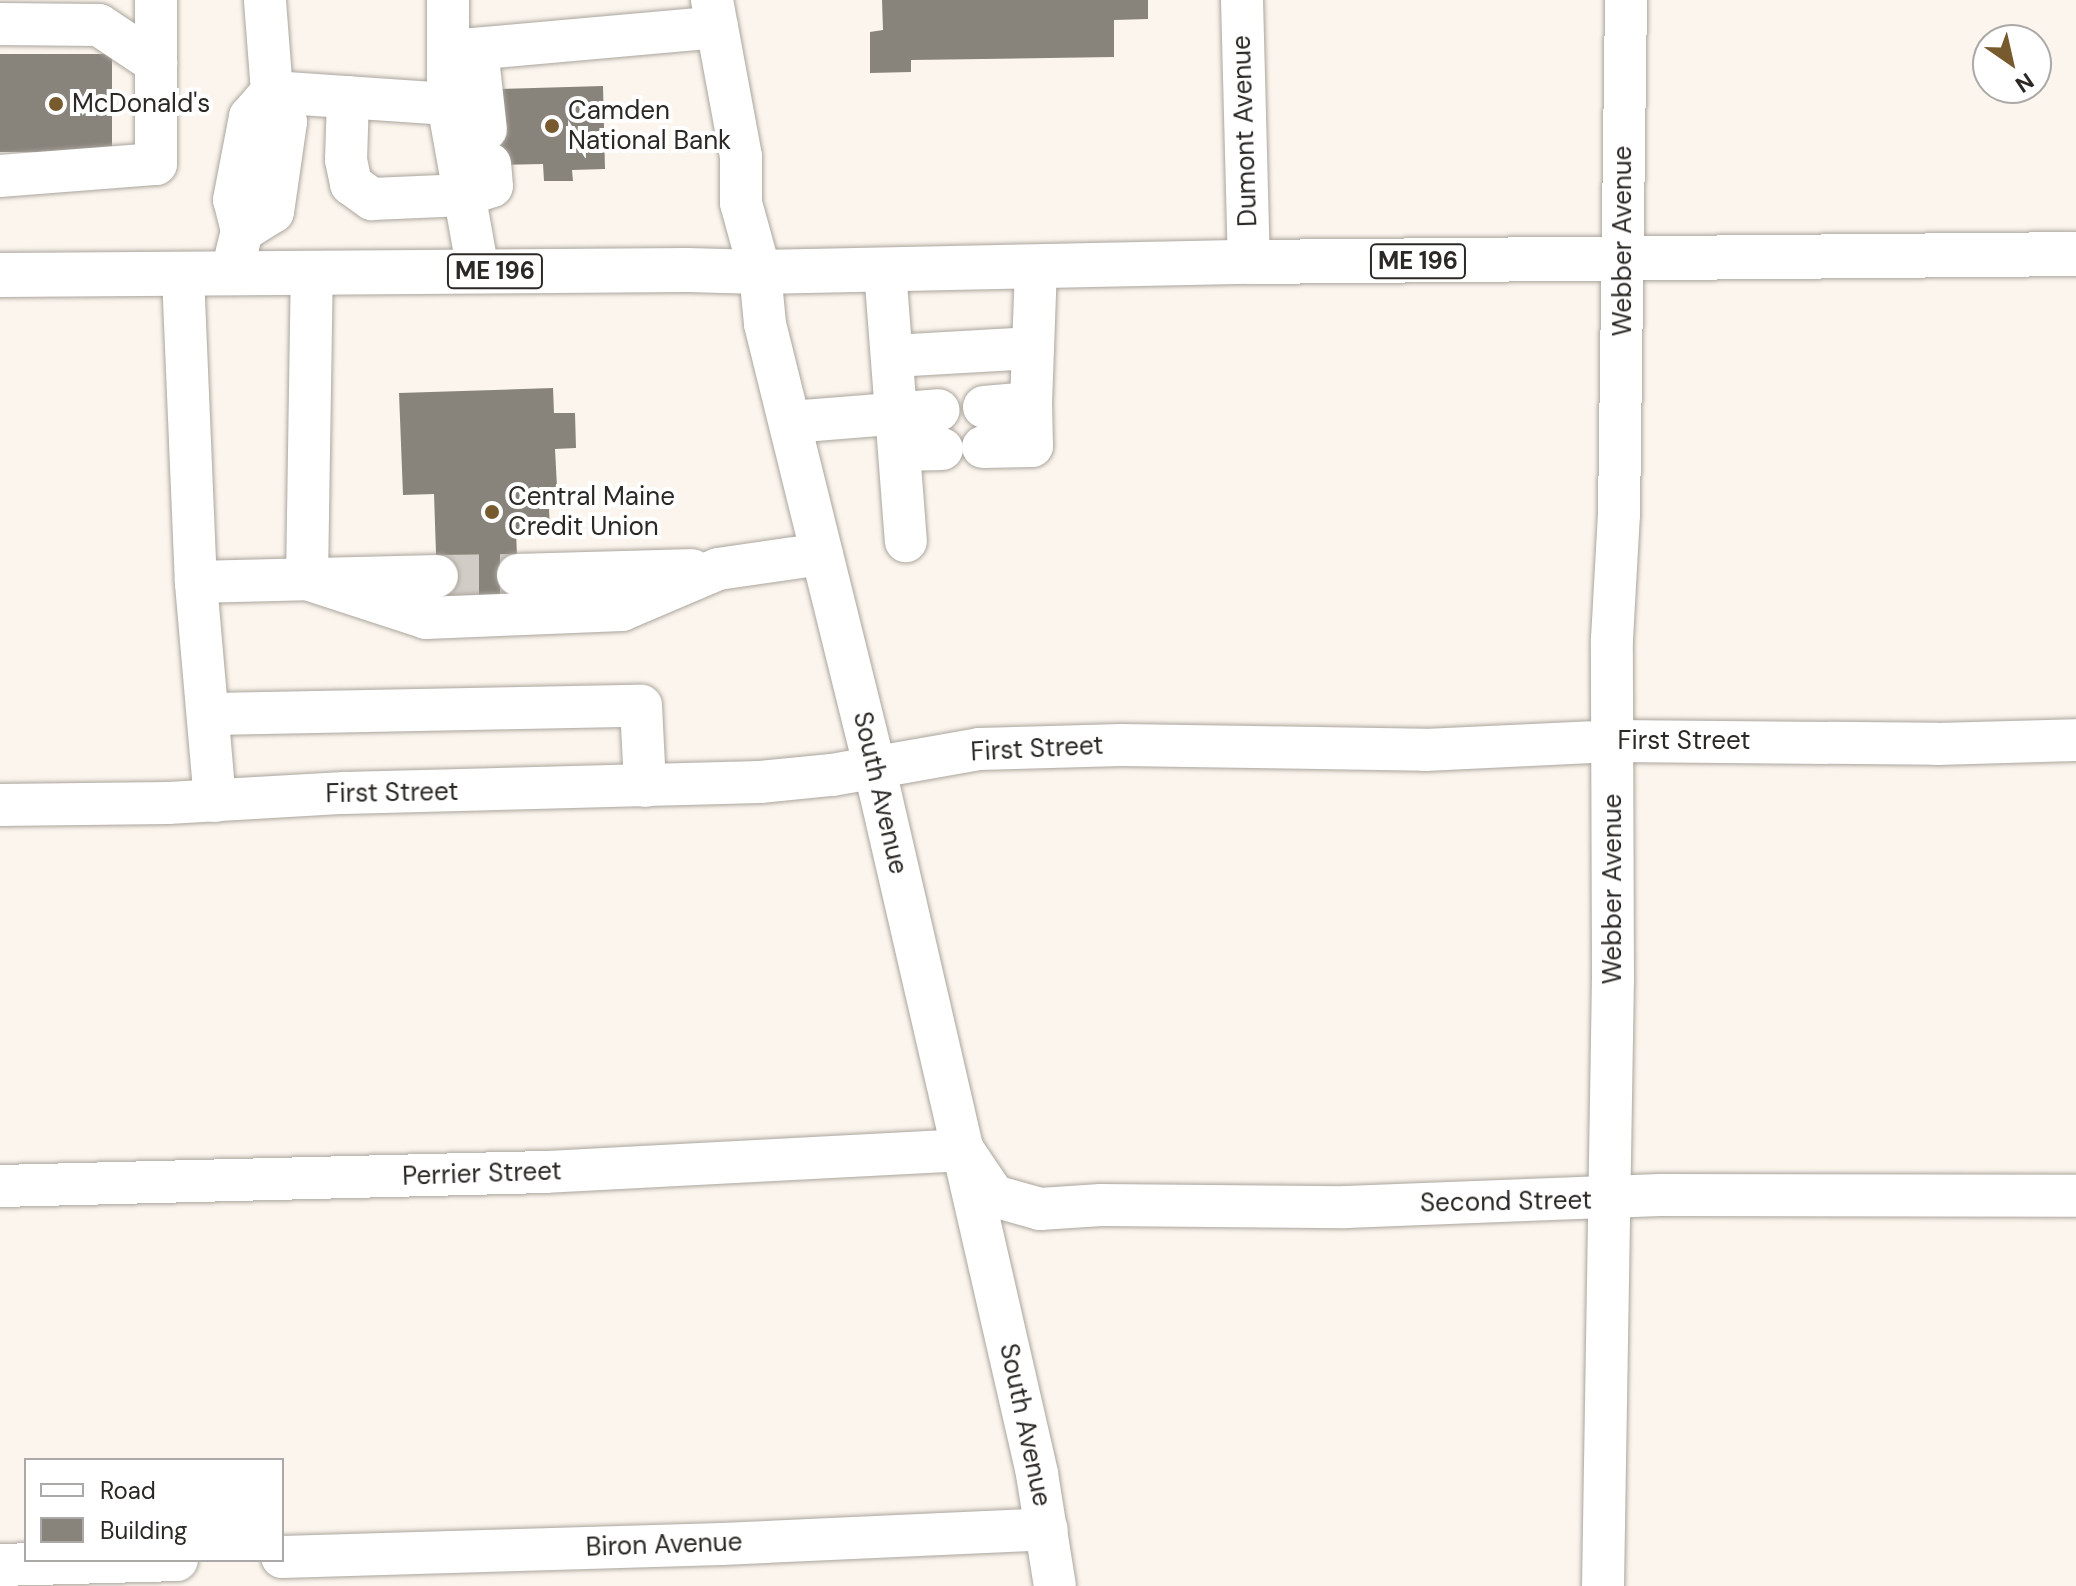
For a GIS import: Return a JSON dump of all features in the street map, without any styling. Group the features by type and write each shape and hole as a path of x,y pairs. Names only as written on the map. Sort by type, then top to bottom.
{"highway":[{"name":"ME 196","path":"0,275 760,272 1249,262 2076,254"}],"street":[{"path":"0,176 156,164 156,0"},
{"path":"231,273 242,231 234,200 250,117 272,92 265,0"},
{"path":"448,0 463,50 480,163 478,271"},
{"name":"Dumont Avenue","path":"1242,0 1249,262"},
{"name":"Webber Avenue","path":"1603,1586 1612,639 1624,312 1620,259 1626,0"},
{"path":"0,24 111,12 156,63"},
{"path":"463,50 715,14"},
{"name":"South Avenue","path":"715,14 741,156 741,203 760,272 765,324 874,766 963,1150 1037,1474 1055,1586"},
{"path":"463,50 448,104 480,163"},
{"path":"272,92 448,104"},
{"path":"348,97 346,160 351,184 372,199 480,163"},
{"path":"791,422 900,432 962,428 1031,403 1036,267"},
{"path":"885,270 900,432 906,541"},
{"path":"307,579 312,272"},
{"path":"183,275 196,582 215,801"},
{"path":"893,356 1033,348"},
{"path":"518,575 718,569 822,554"},
{"path":"307,579 426,618 622,610 718,569"},
{"path":"196,582 437,576"},
{"path":"208,714 641,706 645,786"},
{"name":"First Street","path":"0,805 215,801 344,793 760,782 979,749 1121,745 1425,750 1560,746 1613,741 1937,744 2076,740"},
{"name":"Second Street","path":"963,1150 994,1196 1040,1209 1101,1205 1346,1207 1568,1197 1609,1200 1660,1195 1878,1193 2076,1196"},
{"name":"Perrier Street","path":"0,1186 545,1172 963,1150"},
{"name":"Biron Avenue","path":"284,1557 1047,1529"},
{"path":"0,1565 106,1562"}],"building":[{"path":"882,0 1148,0 1148,19 1114,20 1114,57 911,60 911,72 870,73 870,32 883,30"},
{"name":"McDonald's","path":"0,54 112,54 112,152 0,152"},
{"name":"Camden National Bank","path":"603,86 605,169 572,170 573,181 544,181 543,164 500,165 498,89"},
{"name":"Central Maine Credit Union","path":"553,388 554,413 575,413 576,448 555,449 557,487 548,488 550,529 516,530 519,610 438,613 434,494 403,495 399,393"}],"tunnel":[{"path":"437,576 518,575"}],"place":[{"name":"McDonald's","path":"56,104"},
{"name":"Camden National Bank","path":"552,126"},
{"name":"Central Maine Credit Union","path":"492,512"}]}
